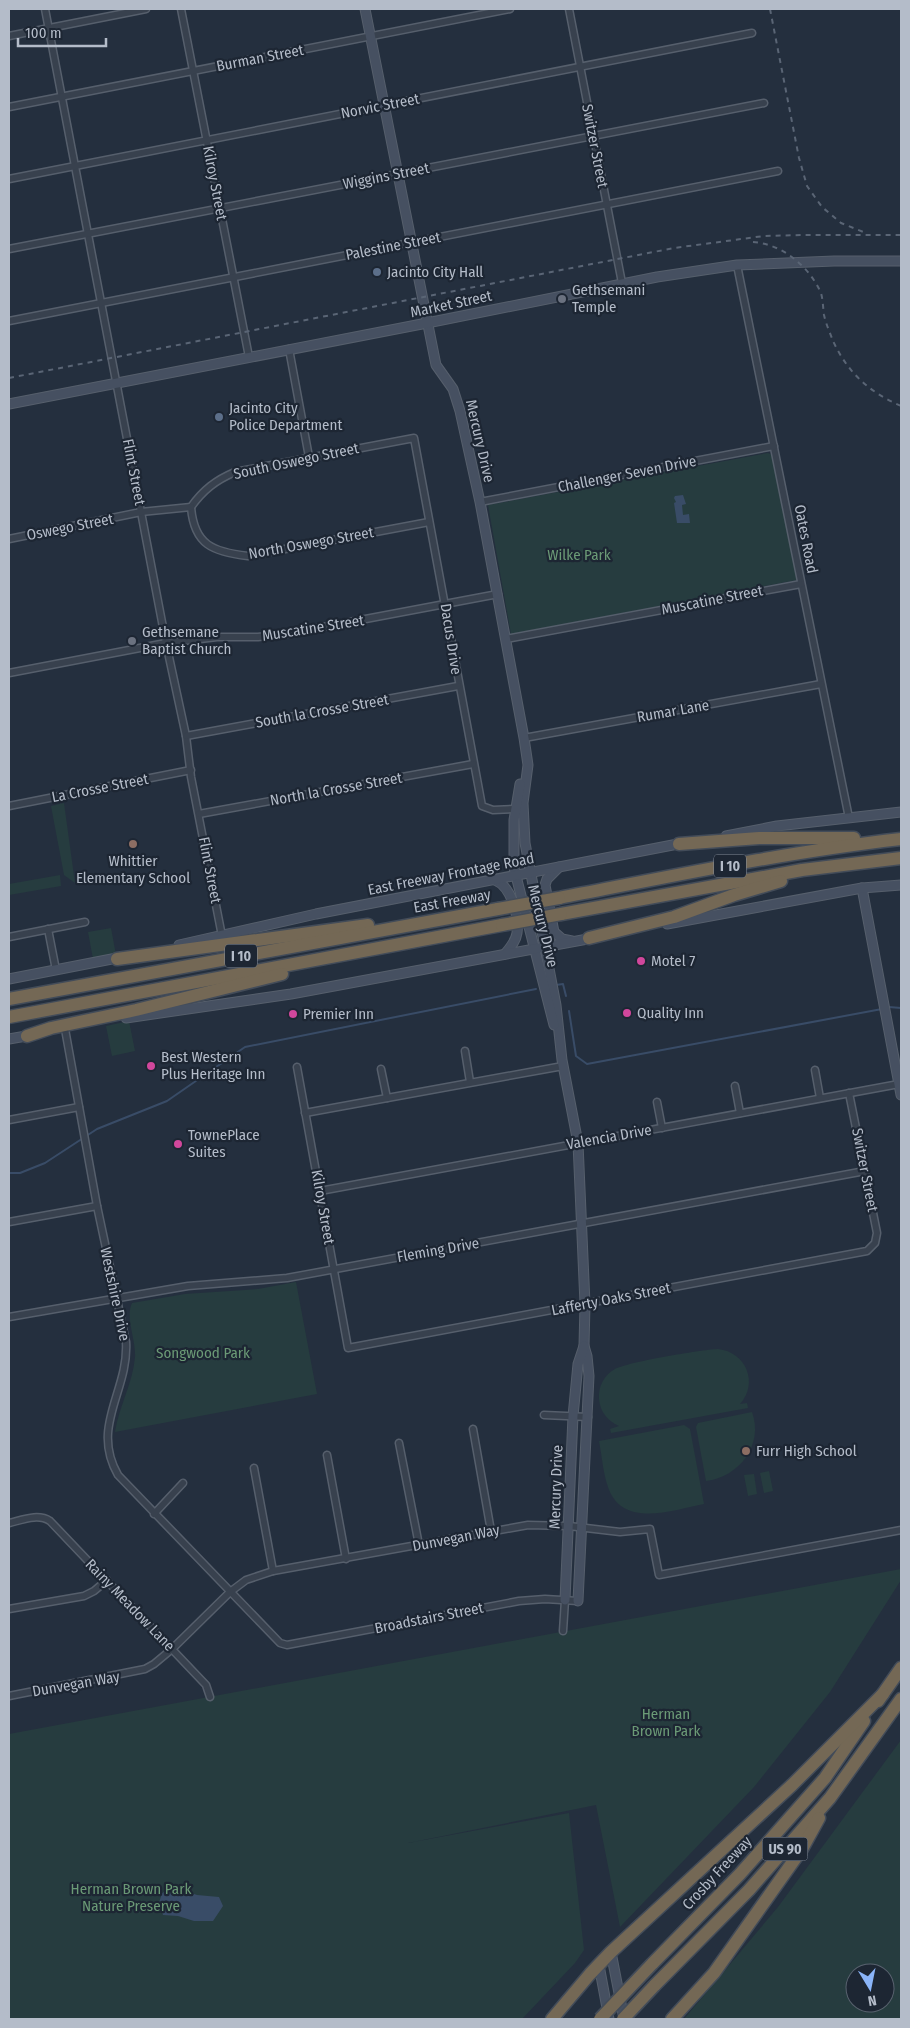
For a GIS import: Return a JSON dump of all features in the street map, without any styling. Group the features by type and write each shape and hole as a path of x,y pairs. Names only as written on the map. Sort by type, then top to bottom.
{"highway":[{"path":"679,844 759,838 901,838"},
{"name":"East Freeway","path":"9,999 759,860 901,838"},
{"name":"I 10","path":"9,1018 728,883 852,863 901,858"},
{"path":"589,938 674,917 767,885 852,863"},
{"path":"117,959 357,926 472,914"},
{"path":"27,1036 51,1028 136,1010 406,943"},
{"name":"Crosby Freeway","path":"600,2019 740,1874 825,1778 901,1668"},
{"path":"552,2019 611,1952 792,1785 883,1694"},
{"name":"US 90","path":"623,2019 749,1890 830,1798 901,1700"},
{"path":"672,2019 714,1973 802,1849 830,1798"}],"main road":[{"name":"Mercury Drive","path":"365,9 436,365 453,389 460,411 498,594 528,764 523,803 524,825 531,873 556,1004 563,1063"},
{"name":"Market Street","path":"9,404 622,283 738,265 834,261 901,261"},
{"name":"Mercury Drive","path":"524,738 516,809 513,860 563,1063 578,1143 585,1304 584,1346 578,1364 573,1416 565,1600"},
{"name":"East Freeway Frontage Road","path":"9,979 117,959 316,914 679,844 777,826 901,812"},
{"path":"559,867 545,884 552,927 557,936 572,942"},
{"path":"495,880 502,883 510,894 517,925 515,940 506,954"},
{"path":"9,1039 107,1020 291,994 862,888 901,885"},
{"path":"862,888 901,1094"},
{"name":"Mercury Drive","path":"578,1601 589,1376 588,1356 584,1346"},
{"path":"611,1952 623,2019"},
{"path":"599,1965 609,2019"}],"street":[{"name":"Flint Street","path":"45,9 166,643 186,736 222,936"},
{"path":"9,36 146,9"},
{"name":"Kilroy Street","path":"181,9 249,357"},
{"name":"Burman Street","path":"9,107 510,9"},
{"name":"Switzer Street","path":"568,9 622,283"},
{"name":"Norvic Street","path":"9,179 752,33"},
{"name":"Wiggins Street","path":"9,249 764,103"},
{"name":"Palestine Street","path":"9,321 778,171"},
{"name":"Oates Road","path":"738,265 800,584 849,818"},
{"path":"290,349 309,457"},
{"name":"South Oswego Street","path":"191,507 200,495 217,480 235,472 414,438"},
{"name":"Dacus Drive","path":"414,438 445,604 458,686 482,806 493,810 516,809"},
{"name":"Challenger Seven Drive","path":"480,502 774,446"},
{"name":"Oswego Street","path":"9,539 142,512 191,507"},
{"name":"North Oswego Street","path":"191,507 193,522 199,536 212,548 248,556 429,522"},
{"name":"Muscatine Street","path":"506,639 800,584"},
{"name":"Muscatine Street","path":"9,673 166,643 217,637 258,638 286,634 498,594"},
{"name":"Rumar Lane","path":"524,738 821,684"},
{"name":"South la Crosse Street","path":"186,736 458,686"},
{"name":"North la Crosse Street","path":"199,814 473,764"},
{"name":"La Crosse Street","path":"9,806 191,770"},
{"path":"9,936 85,922"},
{"path":"48,929 56,970"},
{"name":"Westshire Drive","path":"65,1028 97,1206 126,1342 127,1356 109,1418 110,1458 118,1475 280,1643"},
{"path":"465,1051 470,1082"},
{"path":"305,1113 563,1063"},
{"name":"Kilroy Street","path":"297,1067 348,1348"},
{"path":"381,1069 387,1098"},
{"path":"815,1070 820,1098"},
{"name":"Valencia Drive","path":"320,1191 899,1084"},
{"path":"735,1086 740,1113"},
{"name":"Switzer Street","path":"850,1092 877,1233 875,1243 872,1246"},
{"path":"656,1102 662,1128"},
{"path":"9,1120 79,1107"},
{"name":"Fleming Drive","path":"9,1317 188,1286 287,1278 865,1171"},
{"path":"9,1222 97,1206"},
{"name":"Lafferty Oaks Street","path":"348,1348 867,1251 872,1246"},
{"path":"544,1416 588,1417"},
{"path":"473,1429 491,1531"},
{"path":"399,1443 418,1545"},
{"path":"327,1455 346,1559"},
{"path":"254,1468 273,1571"},
{"path":"154,1514 183,1483"},
{"name":"Rainy Meadow Lane","path":"9,1522 37,1517 44,1518 206,1685 210,1697"},
{"name":"Dunvegan Way","path":"9,1696 136,1672 154,1664 230,1592 246,1580 273,1571 528,1525 569,1526 620,1532 650,1529 659,1575 901,1530"},
{"path":"9,1609 84,1596 94,1591 106,1580"},
{"name":"Mercury Drive","path":"563,1630 565,1600"},
{"name":"Broadstairs Street","path":"280,1643 287,1645 519,1601 578,1601"}],"green space":[{"name":"Wilke Park","path":"768,453 772,455 773,459 797,580 511,634 488,505"},
{"path":"64,803 75,883 64,875 51,806"},
{"path":"60,875 61,886 9,895 9,884"},
{"path":"111,928 116,955 93,959 88,932"},
{"path":"129,1021 135,1051 112,1056 106,1026"},
{"name":"Songwood Park","path":"296,1282 317,1394 115,1432 134,1367 135,1350 130,1322 132,1303 185,1294 258,1289"},
{"path":"718,1349 728,1351 736,1356 747,1370 749,1387 746,1396 740,1404 747,1403 748,1408 611,1433 610,1429 619,1426 608,1419 603,1412 599,1395 602,1382 611,1372 622,1366 649,1360"},
{"path":"752,1412 755,1436 746,1457 729,1473 706,1481 696,1427 698,1423"},
{"path":"684,1425 690,1429 704,1504 650,1514 625,1508 615,1500 608,1487 599,1441"},
{"path":"769,1471 773,1491 764,1493 760,1473"},
{"path":"754,1474 757,1494 748,1496 744,1475"},
{"path":"901,1569 901,1580 830,1692 754,1787 620,1927 596,1805 408,1843 569,1813 584,1950 575,1963 522,2019 9,2019 9,1734"},
{"path":"901,1740 901,2019 684,2019 778,1907"}],"water":[{"path":"683,495 686,504 682,505 683,515 689,514 690,523 677,523 674,503 676,502 674,498 675,496"},
{"path":"174,1887 197,1895 219,1897 223,1906 213,1921 194,1921 178,1916 163,1915 159,1903 162,1893"}],"waterway":[{"path":"556,985 563,984 566,996"},
{"path":"9,1173 20,1173 45,1163 97,1129 167,1101 245,1047 536,989"},
{"path":"889,1007 901,1008"},
{"path":"569,1011 576,1056 587,1064 882,1009"}],"railway":[{"path":"770,9 799,158 807,186 822,207 841,223 866,233"},
{"path":"9,378 674,248 764,236 901,235"},
{"path":"753,242 774,247 793,258 802,266 816,283 821,293 827,325 845,363 869,388 901,406"}],"place":[{"name":"Jacinto City Hall","path":"377,272"},
{"name":"Gethsemani Temple","path":"562,299"},
{"name":"Jacinto City Police Department","path":"219,417"},
{"name":"Gethsemane Baptist Church","path":"132,641"},
{"name":"Whittier Elementary School","path":"133,844"},
{"name":"Motel 7","path":"641,961"},
{"name":"Quality Inn","path":"627,1013"},
{"name":"Premier Inn","path":"293,1014"},
{"name":"Best Western Plus Heritage Inn","path":"151,1066"},
{"name":"TownePlace Suites","path":"178,1144"},
{"name":"Furr High School","path":"746,1451"}],"park label":[{"name":"Herman Brown Park","path":"666,1722"},
{"name":"Herman Brown Park Nature Preserve","path":"131,1898"}]}
